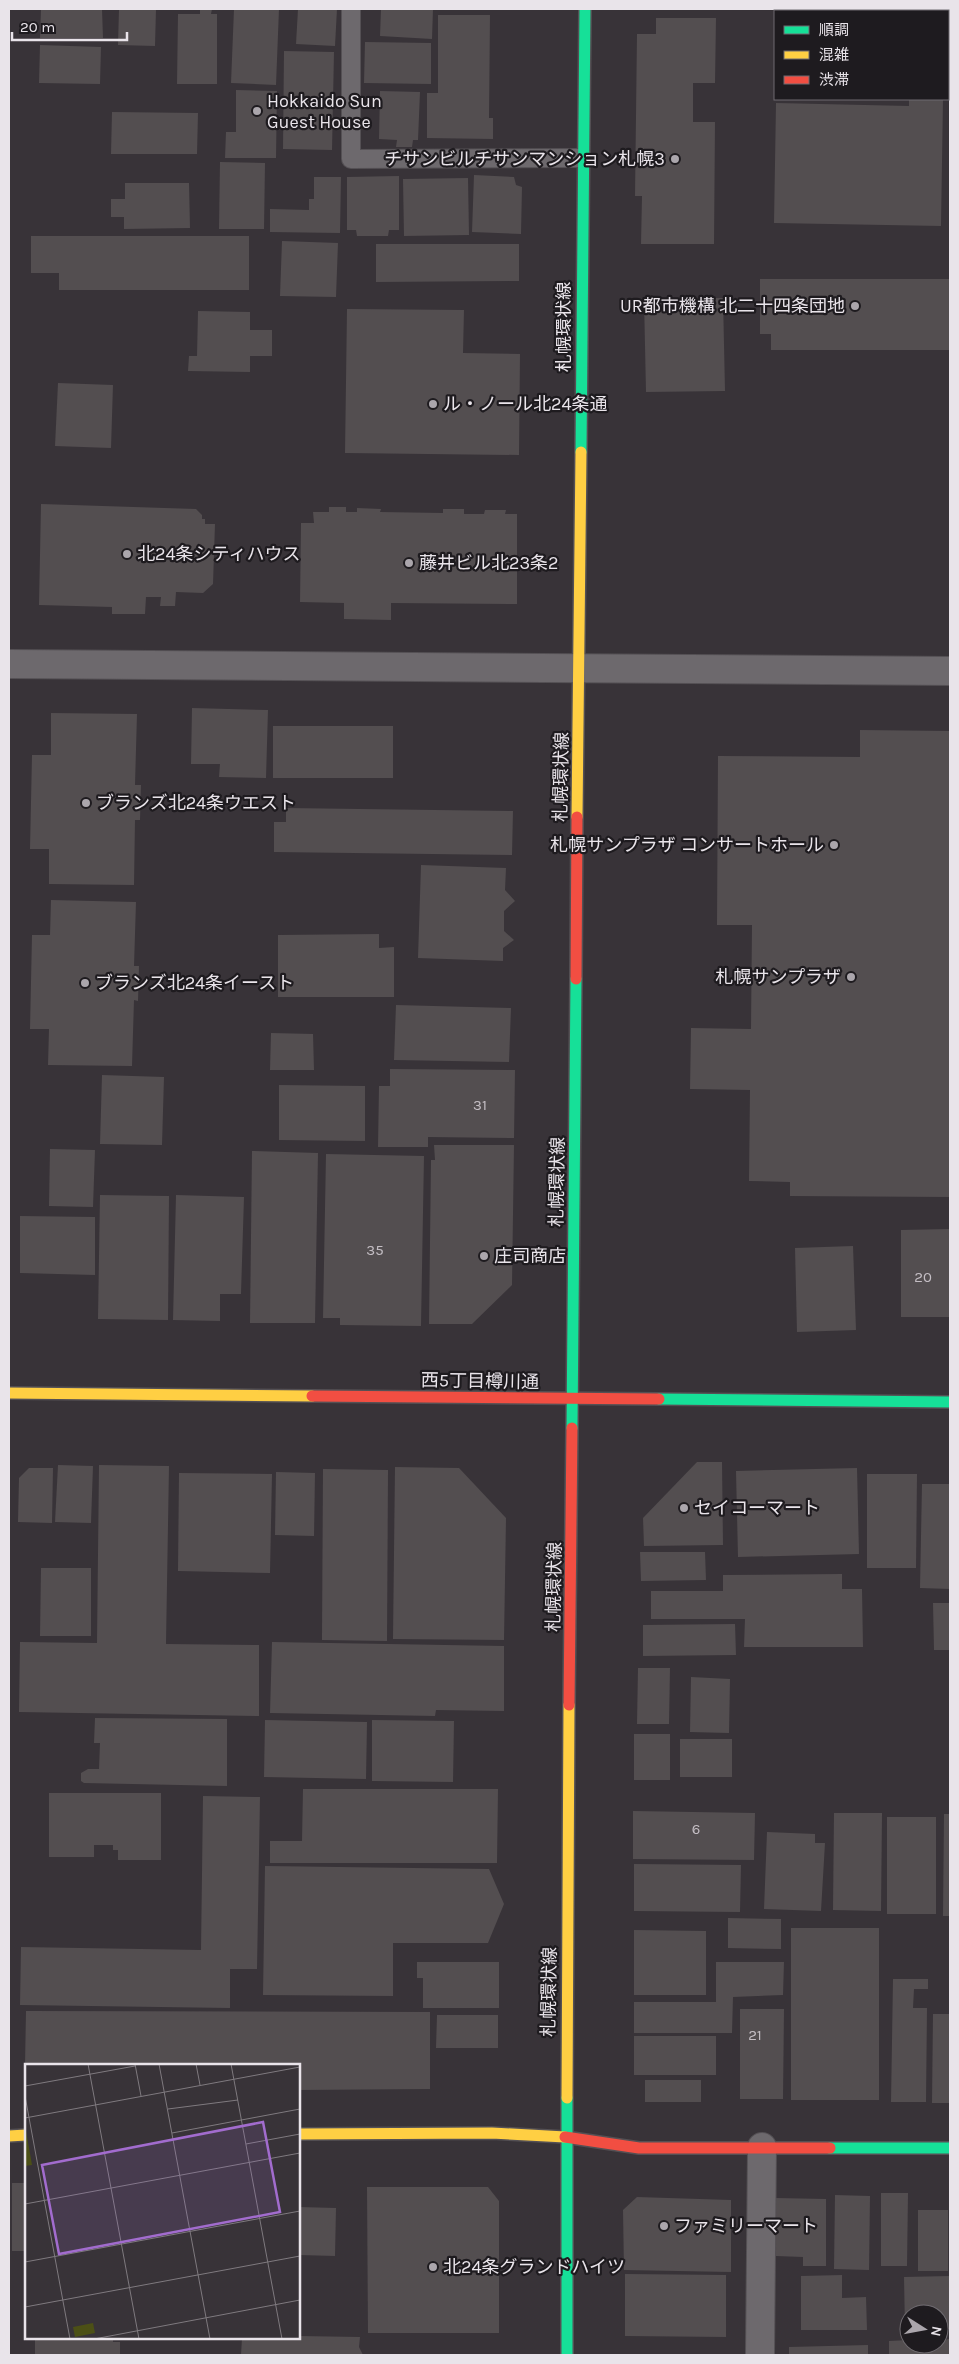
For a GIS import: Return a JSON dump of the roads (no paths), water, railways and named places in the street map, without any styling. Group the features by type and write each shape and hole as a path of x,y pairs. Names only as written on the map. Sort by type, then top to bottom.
{"main road":[{"name":"札幌環状線","path":"567,2355 568,2137 566,2055 585,9"},
{"name":"西5丁目樽川通","path":"9,1393 950,1402"},
{"path":"300,2134 492,2133 568,2137 639,2148 950,2148"},
{"path":"9,2136 25,2134"}],"street":[{"path":"9,664 950,671"},
{"path":"760,2355 762,2147"}],"lane":[{"path":"351,9 351,159 583,158"}],"place":[{"name":"Hokkaido Sun Guest House","path":"257,111"},
{"name":"チサンビルチサンマンション札幌3","path":"675,159"},
{"name":"UR都市機構 北二十四条団地","path":"855,306"},
{"name":"ル・ノール北24条通","path":"433,404"},
{"name":"北24条シティハウス","path":"127,554"},
{"name":"藤井ビル北23条2","path":"409,563"},
{"name":"ブランズ北24条ウエスト","path":"86,803"},
{"name":"札幌サンプラザ コンサートホール","path":"834,845"},
{"name":"札幌サンプラザ","path":"851,977"},
{"name":"ブランズ北24条イースト","path":"85,983"},
{"name":"庄司商店","path":"484,1256"},
{"name":"セイコーマート","path":"684,1508"},
{"name":"ファミリーマート","path":"664,2226"},
{"name":"北24条グランドハイツ","path":"433,2267"}]}
